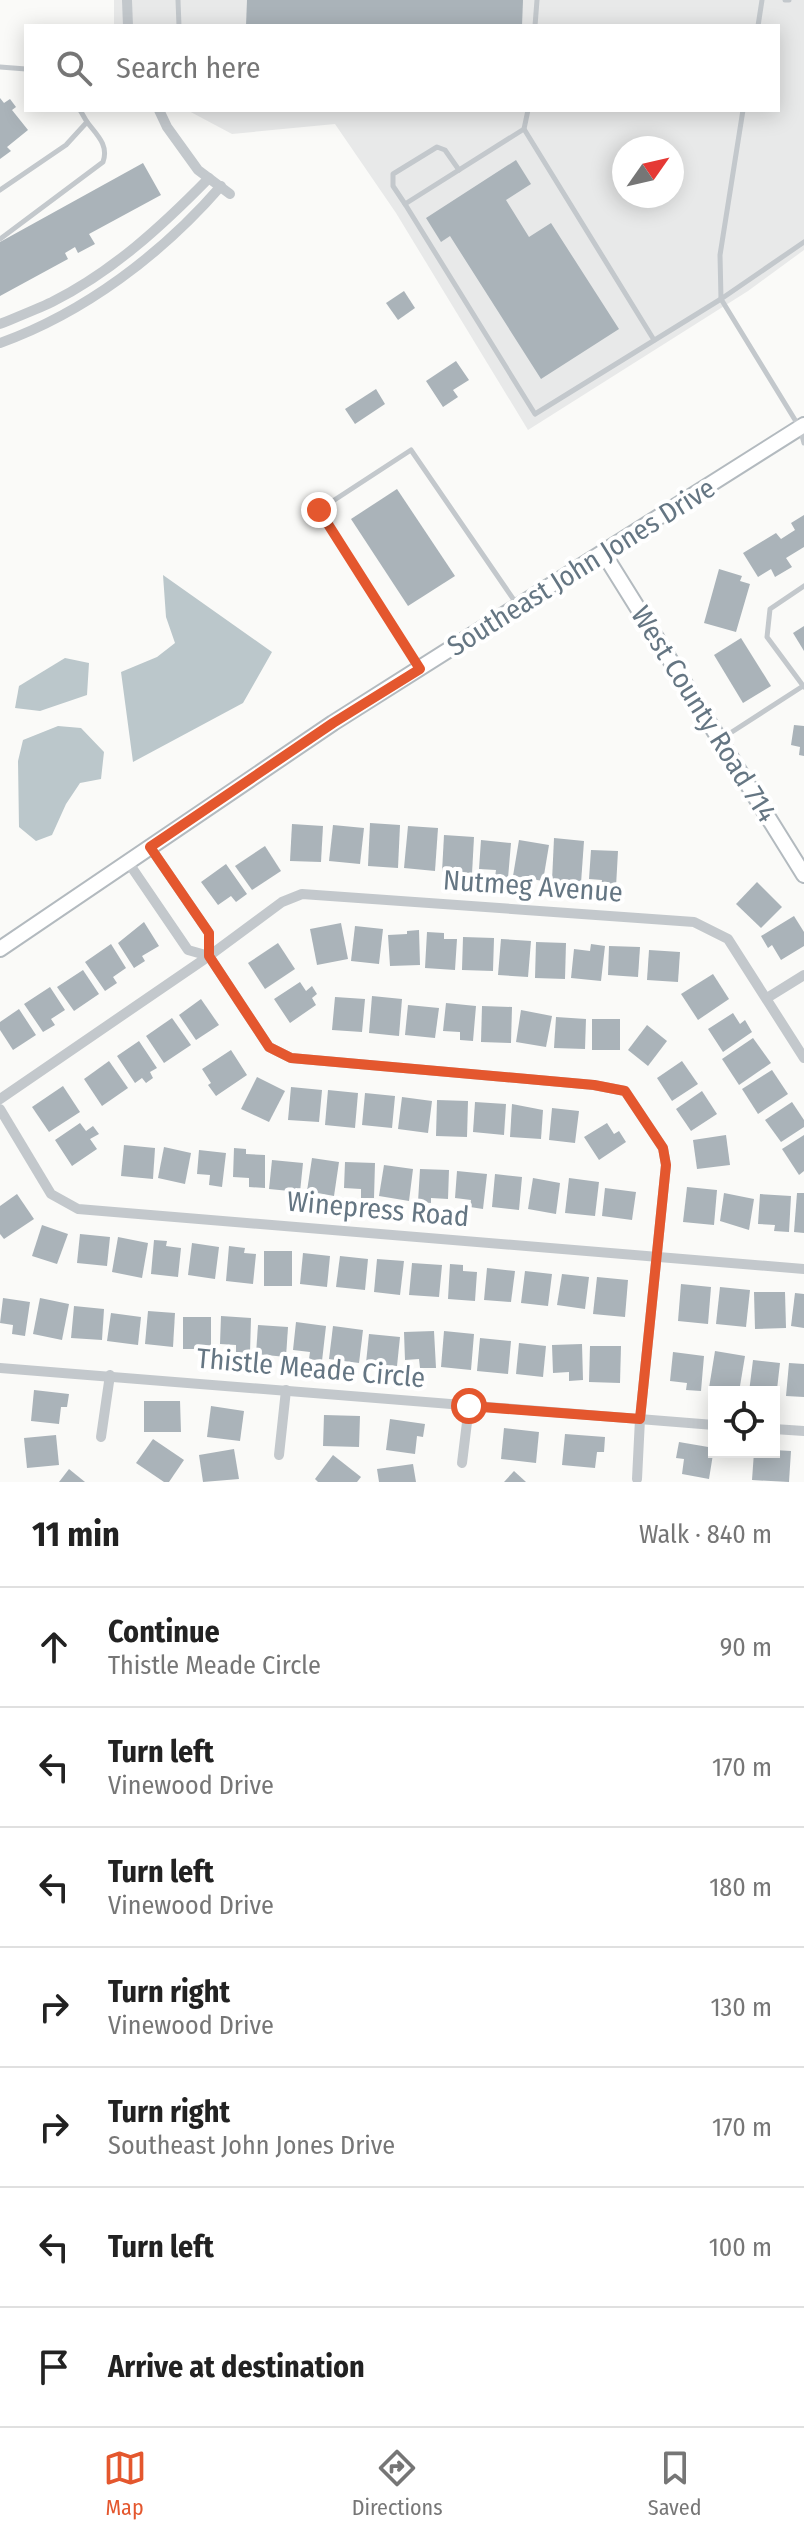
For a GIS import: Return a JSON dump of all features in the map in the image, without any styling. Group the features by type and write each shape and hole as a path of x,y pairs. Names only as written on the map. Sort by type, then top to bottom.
{"main road":[{"name":"Southeast John Jones Drive","path":"0,949 333,723 803,428"},
{"name":"West County Road 714","path":"604,554 804,875"}],"street":[{"path":"127,0 128,24"},
{"path":"160,112 198,170 230,194"},
{"path":"0,324 52,302 98,275 163,225 209,178"},
{"path":"0,343 59,318 111,284 163,244 221,186"},
{"path":"150,847 209,933 209,956 269,1047 291,1058 594,1085 625,1091 663,1148 666,1165 640,1419 637,1479"},
{"path":"128,862 188,950 209,956"},
{"name":"Nutmeg Avenue","path":"209,956 282,902 302,894 694,922 728,939 804,1058"},
{"path":"0,1099 209,956"},
{"path":"767,998 804,975"},
{"name":"Winepress Road","path":"0,1109 51,1194 78,1209 804,1269"},
{"name":"Thistle Meade Circle","path":"0,1368 708,1425"},
{"path":"101,1437 110,1375"},
{"path":"279,1455 286,1390"},
{"path":"462,1463 469,1406"},
{"path":"780,1429 804,1431"}],"lane":[{"path":"178,0 179,24"},
{"path":"535,24 537,0"},
{"path":"758,24 762,0"},
{"path":"0,67 24,69"},
{"path":"0,239 103,162 106,153 103,142 81,112"},
{"path":"528,112 524,129 654,340"},
{"path":"743,112 720,255 721,299 803,428 804,443"},
{"path":"0,190 66,145 87,122"},
{"path":"405,204 524,129"},
{"path":"459,170 445,150 437,147 393,174 393,186 535,414 721,299 804,242"},
{"path":"420,669 319,510 411,450 519,607"},
{"path":"720,739 804,687 767,637 770,609 804,586"}],"shaded area":[{"path":"114,0 804,0 804,250 748,291 528,430 396,213 335,124 232,134 191,112 780,112 780,24 114,24"},
{"path":"163,575 272,652 243,703 133,762 121,672 157,657 175,643 166,617"},
{"path":"65,658 89,663 87,695 40,711 15,708 19,686"},
{"path":"58,726 81,728 104,752 101,779 80,783 52,835 36,841 19,827 18,761 23,740"}],"building":[{"path":"247,0 523,0 522,24 246,24"},
{"path":"0,98 4,103 10,99 16,107 12,110 28,130 7,147 11,151 0,159"},
{"path":"516,160 531,184 506,200 529,237 551,223 619,329 541,379 450,236 441,242 426,218"},
{"path":"143,163 161,195 89,234 95,244 78,253 75,247 65,253 68,259 0,296 0,242"},
{"path":"404,291 415,308 398,320 386,303"},
{"path":"456,361 469,380 453,390 458,397 443,407 426,381"},
{"path":"376,389 385,404 355,424 345,409"},
{"path":"397,489 455,576 408,606 351,519"},
{"path":"804,515 804,547 786,558 792,567 775,577 771,569 758,577 743,553 776,533 781,539 795,530 791,523"},
{"path":"719,569 742,576 740,581 750,584 736,632 704,623"},
{"path":"804,626 804,651 793,633"},
{"path":"741,638 771,686 743,703 714,655"},
{"path":"794,725 804,726 804,756 799,755 800,747 791,745"},
{"path":"370,823 400,825 398,868 368,866"},
{"path":"292,824 323,826 321,862 290,861"},
{"path":"333,825 364,828 360,864 329,861"},
{"path":"408,826 438,828 435,871 404,868"},
{"path":"444,835 474,837 472,874 442,872"},
{"path":"554,838 584,841 581,883 552,881"},
{"path":"481,840 511,843 508,878 495,877 496,870 479,869"},
{"path":"519,840 549,845 543,881 513,876"},
{"path":"265,846 281,871 252,890 235,866"},
{"path":"591,850 618,851 616,887 601,886 602,880 589,879"},
{"path":"226,864 247,894 236,902 231,896 218,905 201,882"},
{"path":"757,882 782,907 761,928 736,904"},
{"path":"794,916 804,932 804,946 781,960 772,945 768,948 761,936"},
{"path":"144,922 159,946 142,956 145,961 134,968 118,943"},
{"path":"341,923 348,959 317,965 310,929"},
{"path":"355,926 383,929 379,964 351,961"},
{"path":"419,930 420,965 390,966 388,935"},
{"path":"427,932 444,933 444,939 457,939 455,970 425,968"},
{"path":"463,937 494,938 493,971 462,970"},
{"path":"501,939 531,941 528,977 498,975"},
{"path":"536,942 566,943 565,979 535,978"},
{"path":"278,943 295,969 265,989 248,963"},
{"path":"111,944 126,968 113,977 117,983 105,991 85,962"},
{"path":"591,944 605,946 601,981 571,978 574,949 590,951"},
{"path":"609,946 640,947 638,977 608,975"},
{"path":"649,950 680,952 678,982 647,980"},
{"path":"83,970 99,994 74,1011 57,987"},
{"path":"713,974 729,999 698,1020 681,994"},
{"path":"300,982 306,991 312,986 317,994 312,998 316,1005 290,1023 274,999"},
{"path":"50,987 65,1010 51,1019 55,1025 43,1032 24,1004"},
{"path":"372,996 402,999 399,1036 369,1033"},
{"path":"335,997 365,999 362,1032 332,1030"},
{"path":"201,999 219,1025 196,1040 179,1015"},
{"path":"446,1003 476,1006 473,1041 460,1040 460,1032 443,1031"},
{"path":"408,1005 439,1008 435,1038 405,1035"},
{"path":"482,1006 512,1007 511,1043 481,1042"},
{"path":"19,1009 36,1035 13,1050 0,1030 0,1022"},
{"path":"521,1010 552,1016 546,1047 516,1042"},
{"path":"733,1013 740,1024 745,1020 752,1032 723,1052 708,1029"},
{"path":"556,1017 586,1019 585,1049 554,1048"},
{"path":"172,1018 191,1045 164,1063 146,1036"},
{"path":"592,1019 620,1019 620,1050 592,1050"},
{"path":"647,1025 667,1041 648,1066 628,1050"},
{"path":"753,1038 771,1063 739,1085 722,1059"},
{"path":"139,1041 157,1068 150,1072 153,1078 146,1083 142,1078 135,1083 117,1056"},
{"path":"231,1050 247,1075 216,1096 202,1069"},
{"path":"109,1061 128,1088 102,1106 84,1079"},
{"path":"682,1061 698,1084 672,1101 657,1078"},
{"path":"772,1070 788,1094 758,1114 742,1089"},
{"path":"257,1077 285,1091 269,1122 241,1109"},
{"path":"63,1086 80,1112 49,1132 32,1107"},
{"path":"291,1087 322,1090 319,1122 288,1120"},
{"path":"328,1090 358,1093 355,1128 325,1125"},
{"path":"702,1091 717,1114 691,1131 676,1109"},
{"path":"365,1093 395,1096 392,1128 362,1125"},
{"path":"402,1097 432,1101 428,1133 398,1129"},
{"path":"437,1100 468,1101 467,1137 436,1136"},
{"path":"475,1102 506,1104 504,1135 473,1132"},
{"path":"792,1102 804,1120 804,1127 781,1142 765,1120"},
{"path":"512,1104 543,1110 541,1139 510,1137"},
{"path":"552,1108 579,1111 575,1143 549,1140"},
{"path":"80,1123 86,1131 93,1126 99,1134 90,1139 97,1149 72,1166 55,1140"},
{"path":"607,1123 614,1134 619,1131 626,1142 599,1160 584,1137"},
{"path":"726,1135 730,1165 697,1169 693,1140"},
{"path":"804,1135 804,1171 799,1175 782,1149"},
{"path":"124,1145 155,1148 153,1179 121,1176"},
{"path":"164,1147 191,1153 185,1184 158,1178"},
{"path":"234,1148 246,1149 246,1154 265,1155 265,1188 249,1187 249,1178 233,1177"},
{"path":"199,1150 226,1153 222,1187 209,1185 210,1175 197,1174"},
{"path":"312,1158 339,1162 334,1196 307,1191"},
{"path":"272,1160 303,1163 300,1192 269,1189"},
{"path":"345,1162 375,1163 374,1198 361,1198 361,1189 344,1188"},
{"path":"384,1165 413,1169 409,1201 379,1196"},
{"path":"420,1169 449,1170 448,1199 431,1198 431,1203 418,1202"},
{"path":"457,1171 487,1174 483,1209 470,1207 471,1200 455,1198"},
{"path":"495,1174 522,1177 519,1210 492,1207"},
{"path":"533,1178 560,1183 556,1214 528,1209"},
{"path":"569,1178 599,1182 595,1216 565,1213"},
{"path":"687,1187 717,1190 714,1225 683,1222"},
{"path":"605,1188 636,1192 632,1220 602,1216"},
{"path":"724,1193 754,1199 749,1230 720,1221"},
{"path":"797,1193 804,1193 804,1233 794,1232"},
{"path":"17,1194 34,1219 4,1239 0,1234 0,1206"},
{"path":"760,1194 791,1196 789,1232 774,1231 775,1225 758,1224"},
{"path":"42,1225 68,1234 57,1264 32,1256"},
{"path":"80,1234 110,1237 107,1266 77,1263"},
{"path":"118,1237 148,1243 142,1278 112,1272"},
{"path":"154,1240 167,1241 166,1246 181,1248 178,1277 151,1274"},
{"path":"192,1243 219,1247 215,1279 188,1275"},
{"path":"229,1246 245,1248 244,1253 256,1254 253,1284 226,1281"},
{"path":"264,1251 292,1251 292,1286 264,1286"},
{"path":"303,1253 330,1256 327,1287 300,1284"},
{"path":"340,1256 368,1259 365,1290 336,1287"},
{"path":"377,1259 404,1261 400,1295 374,1292"},
{"path":"412,1263 442,1265 439,1297 409,1295"},
{"path":"450,1264 463,1265 463,1271 477,1272 475,1301 448,1299"},
{"path":"487,1268 515,1271 511,1302 484,1300"},
{"path":"525,1271 552,1274 548,1306 521,1303"},
{"path":"562,1274 589,1277 585,1309 557,1305"},
{"path":"597,1277 628,1280 625,1317 593,1314"},
{"path":"681,1284 711,1287 708,1324 678,1321"},
{"path":"720,1287 750,1290 746,1327 716,1324"},
{"path":"754,1292 785,1292 786,1328 755,1329"},
{"path":"795,1293 804,1294 804,1328 791,1326"},
{"path":"3,1298 30,1302 25,1336 12,1334 13,1325 0,1323"},
{"path":"40,1298 69,1304 62,1340 33,1334"},
{"path":"74,1306 104,1309 102,1340 71,1338"},
{"path":"148,1311 175,1313 173,1347 145,1344"},
{"path":"111,1313 141,1317 138,1345 107,1341"},
{"path":"221,1316 251,1318 250,1353 236,1352 236,1345 220,1344"},
{"path":"183,1317 211,1317 211,1349 183,1349"},
{"path":"296,1322 326,1326 322,1361 309,1359 310,1352 293,1350"},
{"path":"258,1325 288,1327 286,1357 256,1354"},
{"path":"333,1326 363,1330 359,1363 329,1359"},
{"path":"434,1331 436,1368 420,1368 419,1359 405,1360 404,1332"},
{"path":"444,1331 474,1334 471,1370 441,1367"},
{"path":"369,1334 400,1337 397,1366 366,1363"},
{"path":"480,1338 511,1341 508,1374 477,1371"},
{"path":"519,1343 546,1346 543,1377 516,1374"},
{"path":"582,1344 583,1380 569,1381 569,1372 553,1373 552,1345"},
{"path":"590,1346 621,1346 620,1383 589,1382"},
{"path":"715,1351 745,1356 740,1386 709,1386"},
{"path":"673,1352 704,1356 701,1391 686,1390 687,1383 670,1381"},
{"path":"753,1360 780,1363 777,1386 750,1386"},
{"path":"789,1363 804,1364 804,1397 786,1396"},
{"path":"34,1390 69,1394 67,1407 61,1407 59,1424 31,1421"},
{"path":"144,1401 180,1401 181,1432 144,1432"},
{"path":"211,1406 244,1411 240,1441 207,1437"},
{"path":"324,1415 360,1416 359,1447 323,1446"},
{"path":"390,1419 425,1424 423,1437 417,1436 415,1454 386,1450"},
{"path":"504,1428 539,1432 536,1463 501,1459"},
{"path":"565,1434 605,1437 604,1452 597,1452 595,1468 562,1465"},
{"path":"56,1435 59,1465 27,1468 24,1438"},
{"path":"153,1439 184,1460 169,1482 164,1482 136,1463"},
{"path":"679,1442 708,1447 708,1458 712,1458 709,1479 682,1474 684,1459 676,1458"},
{"path":"234,1449 239,1479 203,1482 199,1455"},
{"path":"780,1450 791,1451 789,1482 752,1480 754,1458 780,1458"},
{"path":"333,1455 361,1477 357,1482 318,1482 315,1479"},
{"path":"413,1464 416,1482 379,1482 377,1469"},
{"path":"69,1469 85,1482 59,1482"},
{"path":"514,1471 526,1482 504,1482"}],"route":[{"path":"319,510 420,669 333,723 150,847 209,933 209,956 269,1047 280,1054 291,1058 594,1085 625,1091 663,1148 666,1165 640,1419 469,1406"}]}
